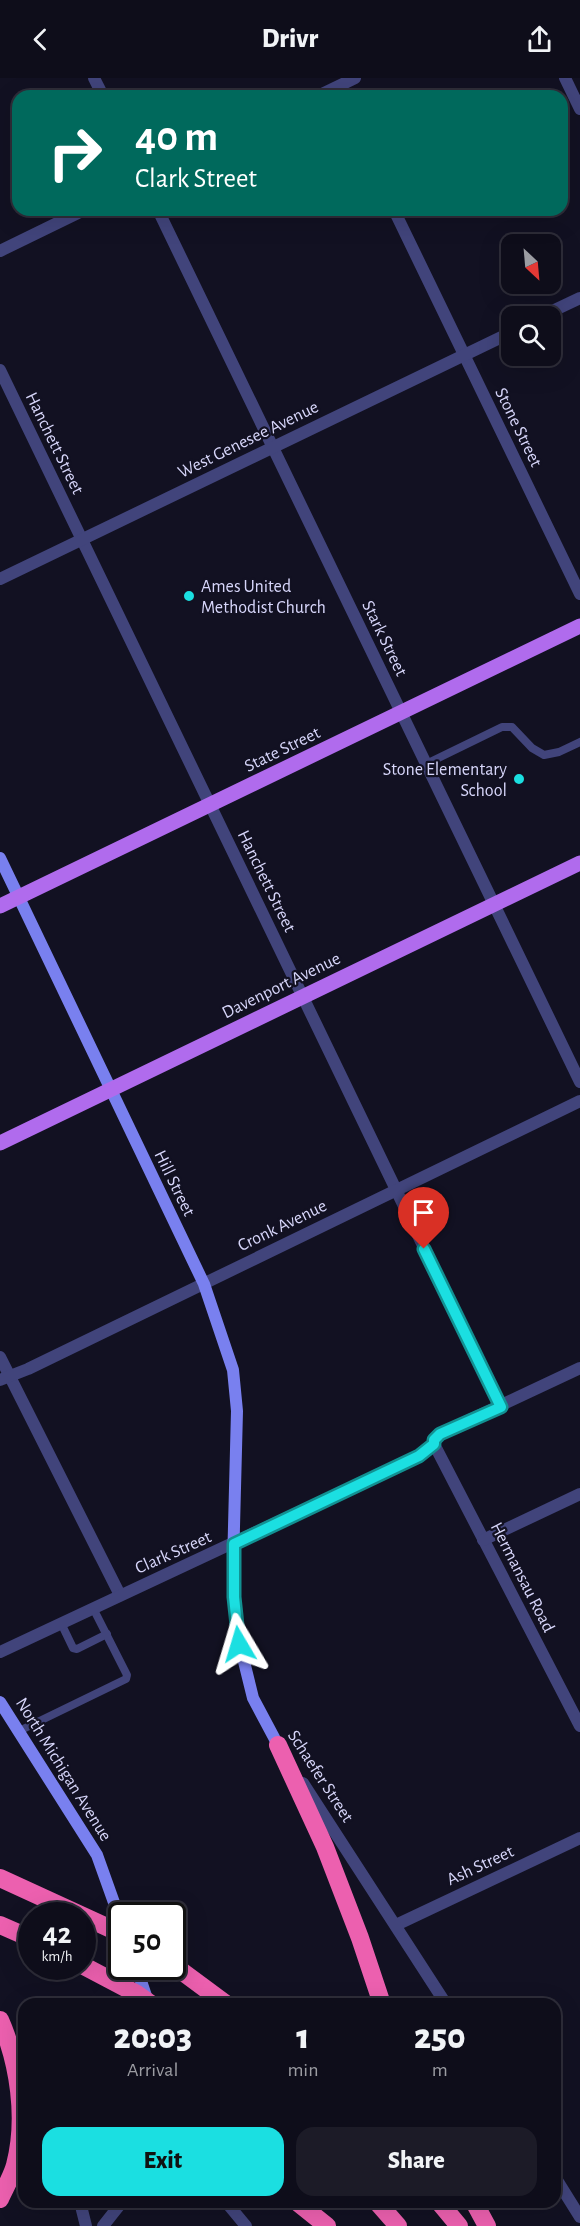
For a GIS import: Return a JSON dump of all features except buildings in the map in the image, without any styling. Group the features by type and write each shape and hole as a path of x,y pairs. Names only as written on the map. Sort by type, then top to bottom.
{"highway":[{"path":"278,1745 325,1847 380,1998"},
{"path":"0,1878 108,1928"},
{"path":"0,1925 18,1933"},
{"path":"96,1972 142,1998"},
{"path":"186,1974 218,1998"},
{"path":"0,2020 9,2040 18,2082"},
{"path":"0,2199 15,2166 18,2144"},
{"path":"304,2208 327,2226"},
{"path":"382,2208 398,2226"},
{"path":"444,2208 459,2226"},
{"path":"477,2208 487,2226"}],"main road":[{"name":"State Street","path":"0,906 580,626"},
{"name":"Hill Street","path":"0,858 204,1284 233,1370 237,1411 234,1544"},
{"name":"Davenport Avenue","path":"0,1143 580,863"},
{"name":"Schaefer Street","path":"234,1544 234,1597 241,1659 253,1698 278,1745"},
{"name":"North Michigan Avenue","path":"0,1701 97,1855 114,1902"},
{"path":"141,1980 148,1998"}],"street":[{"path":"334,87 355,78"},
{"path":"565,78 580,108"},
{"path":"0,251 72,216"},
{"name":"Stark Street","path":"161,216 580,1082"},
{"name":"Stone Street","path":"397,216 580,594"},
{"path":"561,307 580,298"},
{"name":"West Genesee Avenue","path":"0,579 501,337"},
{"name":"Hanchett Street","path":"0,370 501,1407"},
{"name":"Cronk Avenue","path":"4,1378 204,1284 580,1101"},
{"path":"0,1357 4,1378 120,1595"},
{"name":"Clark Street","path":"0,1652 419,1456 434,1444 434,1440 440,1434 580,1368"},
{"name":"Hermansau Road","path":"434,1444 580,1726"},
{"path":"483,1540 580,1494"},
{"name":"Schaefer Street","path":"278,1745 442,1998"},
{"name":"Ash Street","path":"396,1925 580,1838"},
{"path":"561,2186 580,2216"},
{"path":"82,2208 86,2226"},
{"path":"104,2226 118,2208"},
{"path":"231,2208 246,2226"}],"lane":[{"path":"426,764 502,727 512,728 544,755 559,752 580,742"},
{"path":"19,1731 126,1679 127,1675 93,1608"},
{"path":"61,1623 73,1648 77,1649 107,1634"}],"place":[{"name":"Ames United Methodist Church","path":"189,596"},
{"name":"Stone Elementary School","path":"519,779"}],"route":[{"path":"239,1644 234,1597 234,1544 419,1456 434,1444 436,1436 501,1407 424,1249"}]}
